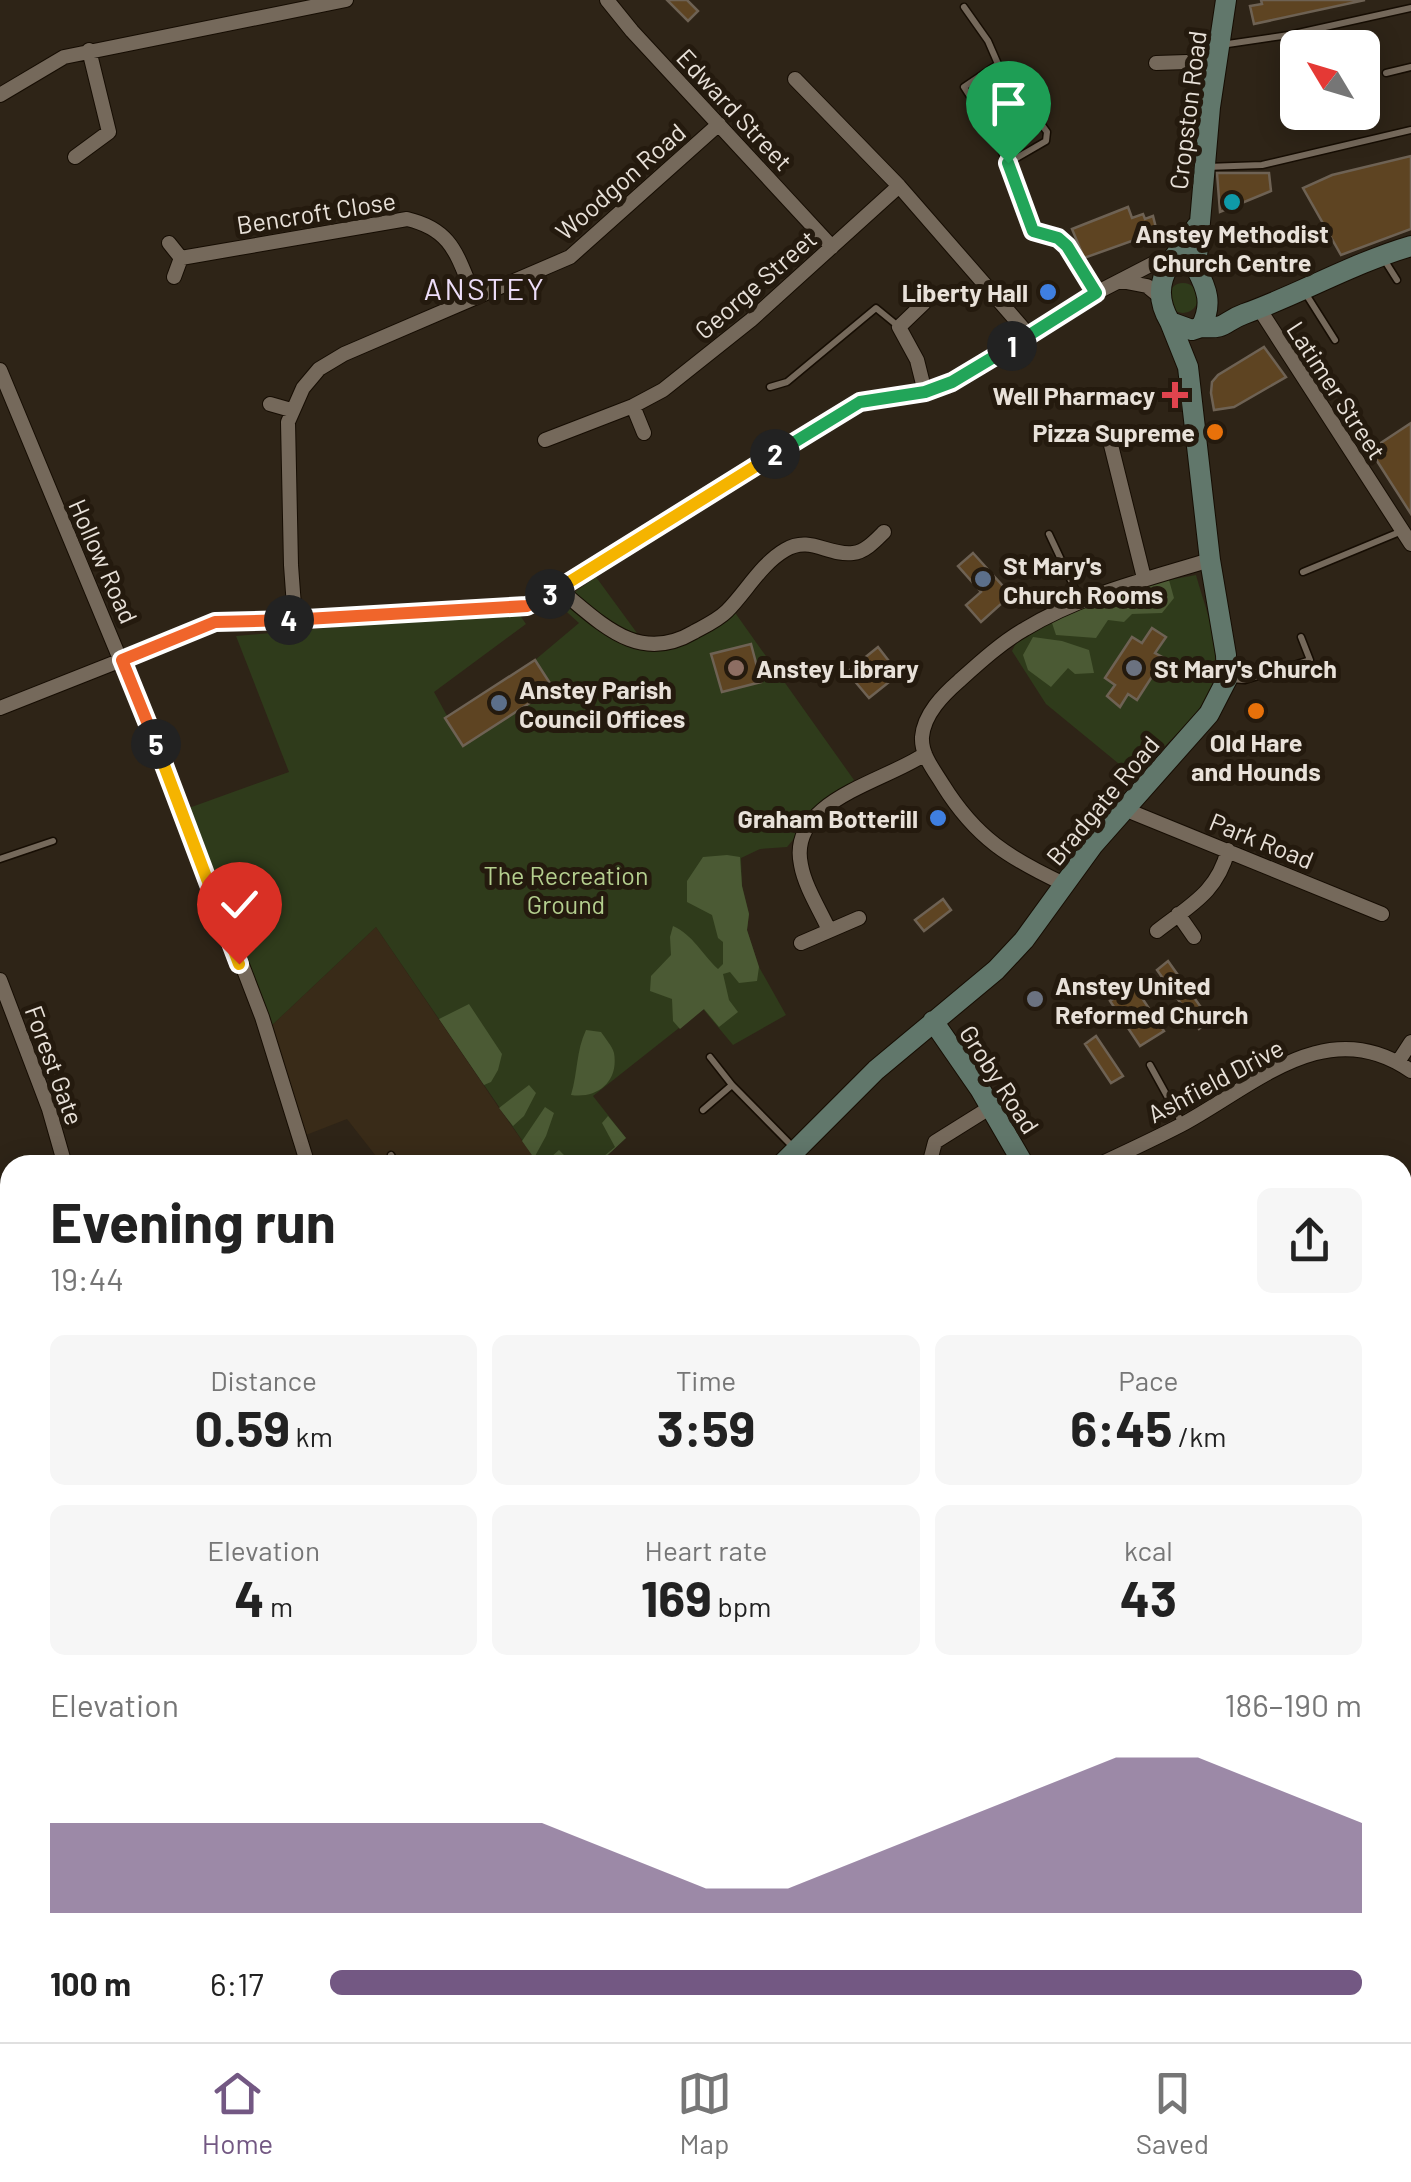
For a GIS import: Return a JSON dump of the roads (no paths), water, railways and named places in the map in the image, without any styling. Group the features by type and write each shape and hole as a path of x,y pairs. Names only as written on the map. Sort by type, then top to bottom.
{"street":[{"path":"0,95 43,67 89,50 346,0"},
{"name":"Edward Street","path":"607,0 832,247"},
{"name":"Cropston Road","path":"1196,268 1203,167 1226,0"},
{"path":"76,157 109,132 89,50"},
{"path":"1156,63 1219,53"},
{"path":"795,79 899,186 1028,334"},
{"name":"Woodgon Road","path":"292,410 303,388 332,362 570,257 719,124"},
{"name":"George Street","path":"545,440 632,406 678,378 751,320 899,186"},
{"name":"Bencroft Close","path":"181,258 406,218 438,230 450,242 474,298"},
{"name":"Cropston Road","path":"1175,260 1199,234"},
{"path":"169,244 181,258 174,277"},
{"path":"1170,322 1186,330 1227,326 1411,246"},
{"path":"1158,295 1164,275 1175,260"},
{"path":"0,708 215,622 527,606 860,402 925,392 952,382 1096,293 1156,262 1175,260 1196,268 1208,299 1207,314 1188,367"},
{"path":"1121,281 1148,286 1158,295 1188,367 1227,679"},
{"path":"1208,299 1250,313"},
{"path":"924,303 899,326 917,360 925,392"},
{"name":"Latimer Street","path":"1250,313 1407,538"},
{"name":"Hollow Road","path":"0,370 122,660 262,1017 305,1155"},
{"path":"270,404 292,410 288,422 288,483 295,620"},
{"path":"632,406 644,433"},
{"path":"1108,433 1144,578"},
{"path":"559,589 614,633 644,644 666,644 724,616 770,561 788,548 804,543 853,554 884,532"},
{"path":"1064,884 1012,859 978,832 924,754 924,726 933,708 953,686 1023,629 1144,578 1210,560"},
{"name":"Bradgate Road","path":"790,1155 876,1070 996,970 1024,940 1126,806 1209,714 1227,679"},
{"path":"829,930 801,868 801,841 807,826 824,807 906,767 924,754"},
{"name":"Park Road","path":"1126,806 1134,813 1382,914"},
{"path":"1157,930 1218,880 1228,850"},
{"path":"1178,914 1194,937"},
{"path":"801,944 858,918"},
{"name":"Forest Gate","path":"0,980 49,1109 62,1155"},
{"name":"Groby Road","path":"933,1022 1018,1155"},
{"path":"1398,1062 1411,1042"},
{"name":"Ashfield Drive","path":"1119,1155 1183,1124 1281,1066 1320,1053 1364,1048 1381,1052 1411,1071"},
{"path":"931,1155 935,1142 991,1107"}],"lane":[{"path":"964,7 1046,132 1046,141 1040,147 1008,163"},
{"path":"1219,53 1411,8"},
{"path":"998,64 964,88 996,137 1033,231 1058,238 1067,246 1096,293"},
{"path":"1386,74 1411,67"},
{"path":"1203,167 1262,165 1411,130"},
{"path":"1382,256 1397,280"},
{"path":"1303,290 1335,340"},
{"path":"770,387 787,382 876,308 899,326"},
{"path":"1049,534 1081,603"},
{"path":"1302,572 1407,538"},
{"path":"1227,679 1245,680 1310,660 1301,637"},
{"path":"0,859 54,841"},
{"path":"710,1058 786,1155"},
{"path":"1150,1065 1183,1124"},
{"path":"703,1110 732,1086"}],"place":[{"name":"Anstey Methodist Church Centre","path":"1232,202"},
{"name":"Liberty Hall","path":"1048,292"},
{"name":"Well Pharmacy","path":"1175,395"},
{"name":"Pizza Supreme","path":"1215,432"},
{"name":"St Mary's Church Rooms","path":"983,579"},
{"name":"Anstey Library","path":"736,668"},
{"name":"St Mary's Church","path":"1134,668"},
{"name":"Anstey Parish Council Offices","path":"499,703"},
{"name":"Old Hare and Hounds","path":"1256,711"},
{"name":"Graham Botterill","path":"938,818"},
{"name":"Anstey United Reformed Church","path":"1035,999"}],"district":[{"name":"ANSTEY","path":"485,288"}],"park label":[{"name":"The Recreation Ground","path":"566,890"}]}
